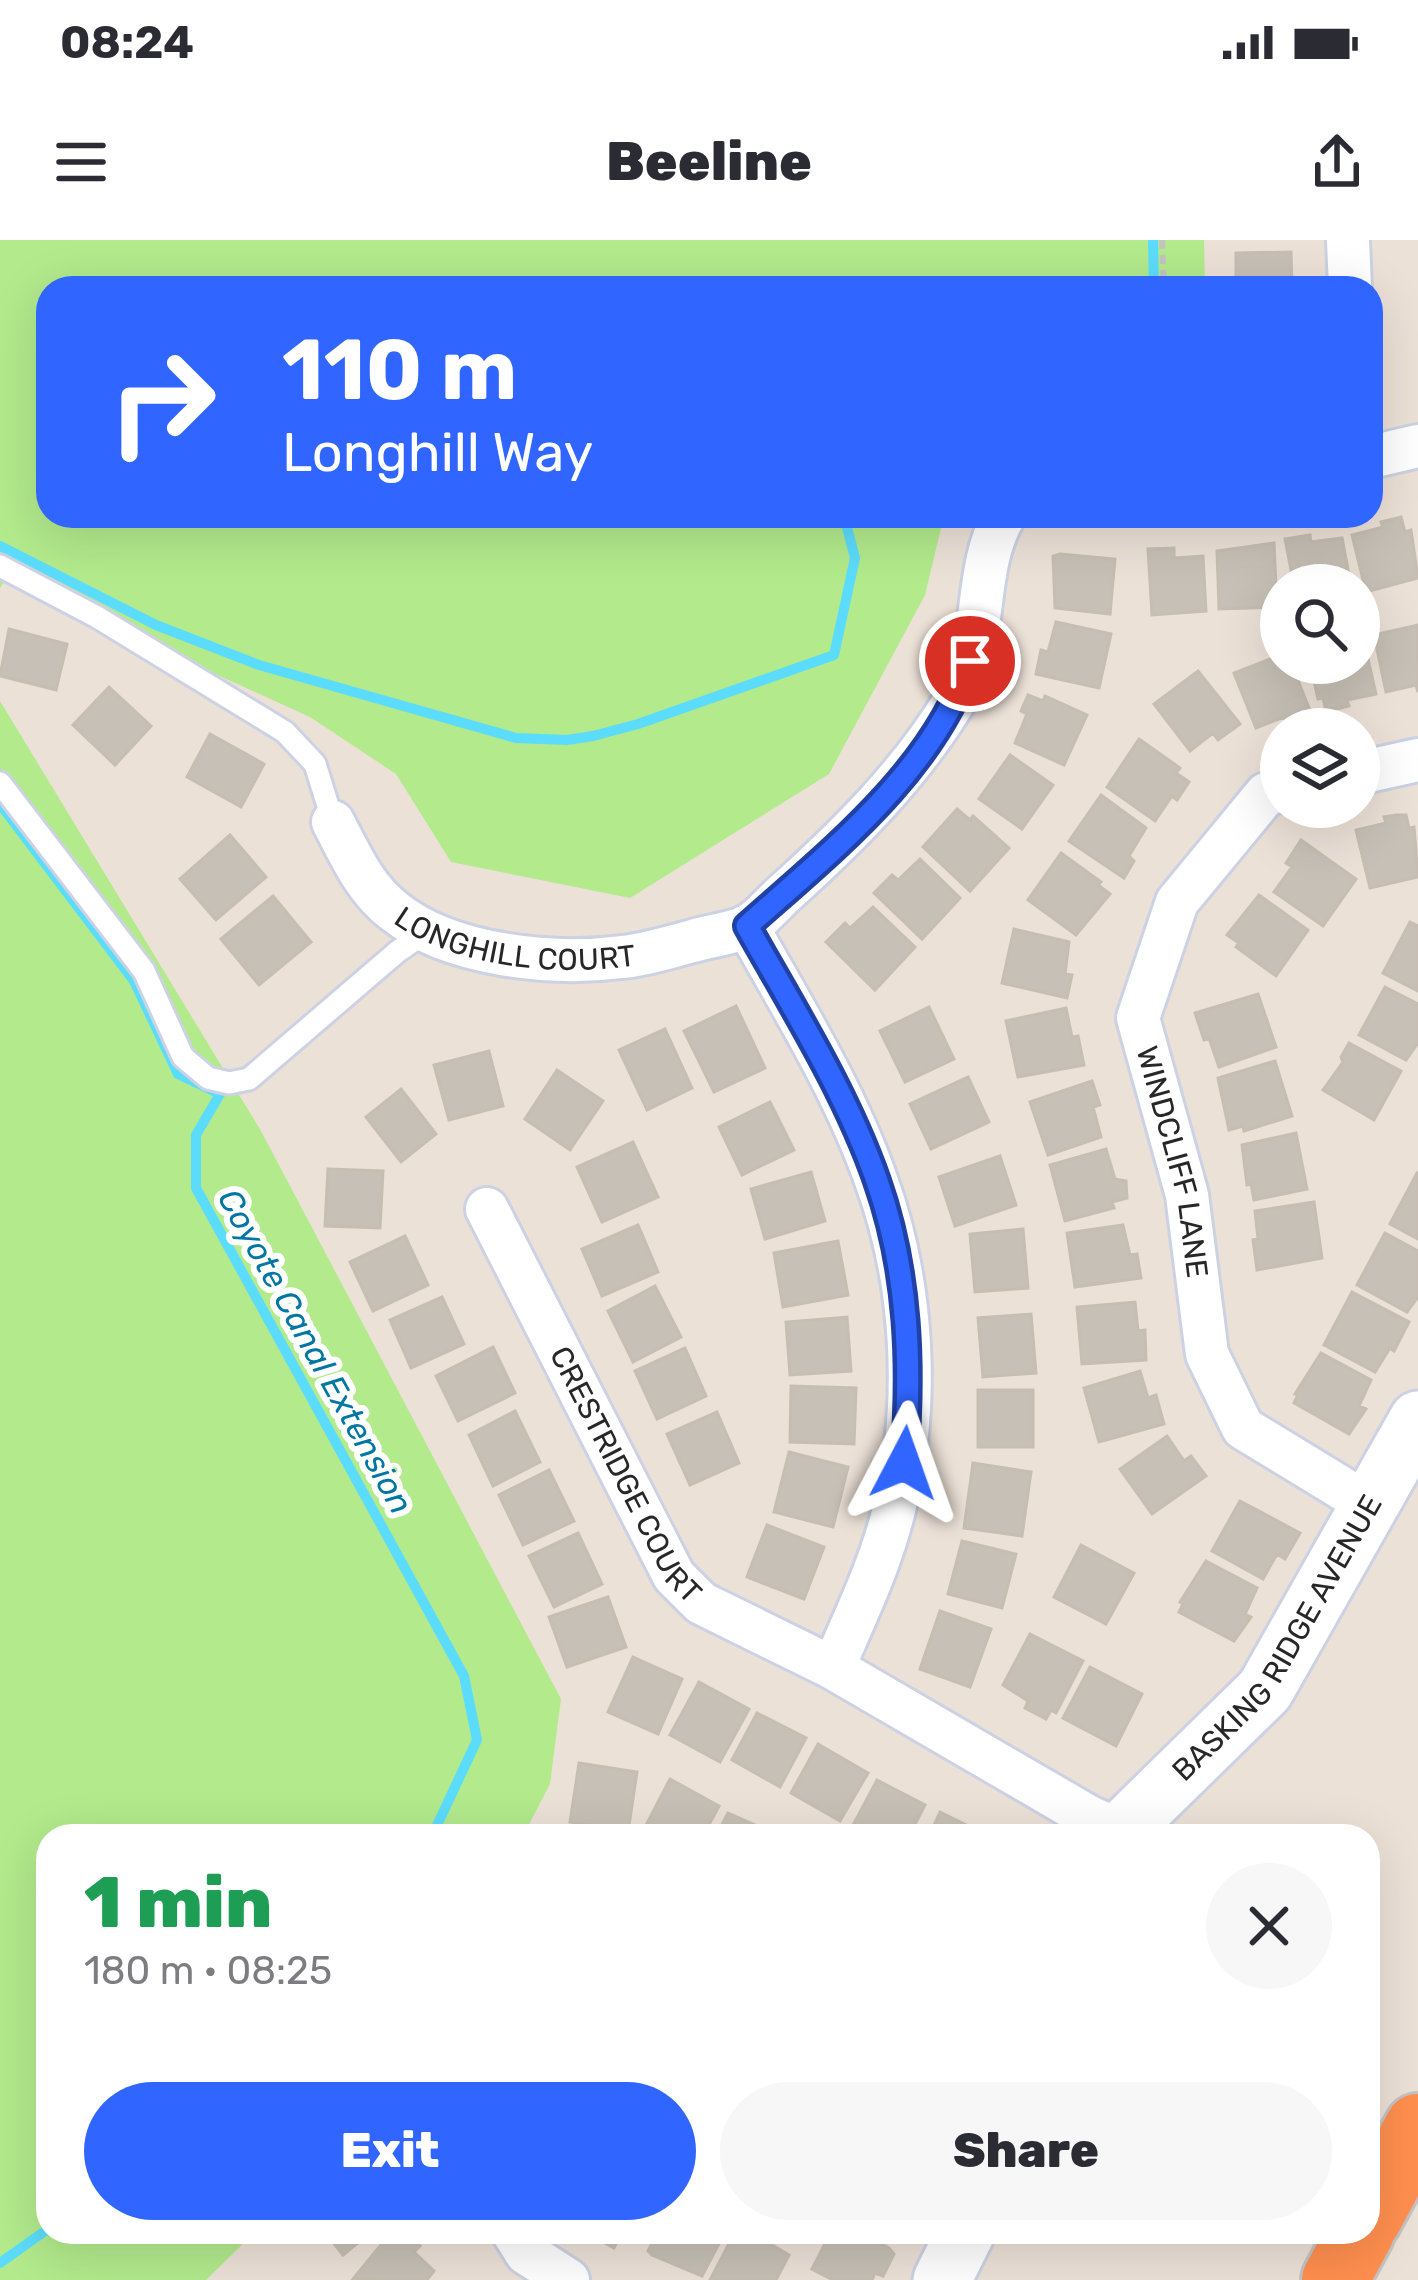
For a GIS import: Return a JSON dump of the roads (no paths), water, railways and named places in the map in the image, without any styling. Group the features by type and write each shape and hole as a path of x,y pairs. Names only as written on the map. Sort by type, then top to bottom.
{"highway":[{"path":"1380,2197 1418,2127"},
{"path":"1335,2280 1354,2244"}],"street":[{"path":"1348,240 1350,276"},
{"path":"1383,454 1418,446"},
{"path":"833,1668 867,1591 894,1511 904,1463 909,1397 902,1284 878,1182 851,1120 747,926 892,786 923,750 959,694 980,628 997,528"},
{"path":"1380,768 1418,760"},
{"name":"WINDCLIFF LANE","path":"1260,801 1178,902 1138,1018 1187,1195 1208,1354 1243,1428 1371,1506"},
{"name":"LONGHILL COURT","path":"333,822 368,887 395,912 426,932 504,955 583,960 625,957 747,926"},
{"name":"CRESTRIDGE COURT","path":"487,1209 674,1576 701,1603 833,1668 1102,1824"},
{"name":"BASKING RIDGE AVENUE","path":"1127,1824 1264,1690 1418,1420"},
{"path":"520,2244 526,2253 568,2280"},
{"path":"941,2280 960,2244"}],"lane":[{"path":"0,566 97,617 285,732 315,764 333,822"},
{"path":"0,783 144,971 183,1057 208,1078 229,1083 249,1079 426,932"}],"waterway":[{"name":"Coyote Canal Extension","path":"1153,240 1154,276"},
{"name":"Coyote Canal Extension","path":"0,546 156,625 259,665 516,738 567,740 638,724 834,655 855,558 847,528"},
{"name":"Coyote Canal Extension","path":"0,804 134,981 178,1074 220,1094 196,1135 196,1188 464,1676 477,1740 438,1824"},
{"name":"Coyote Canal Extension","path":"0,2263 36,2238"}]}
